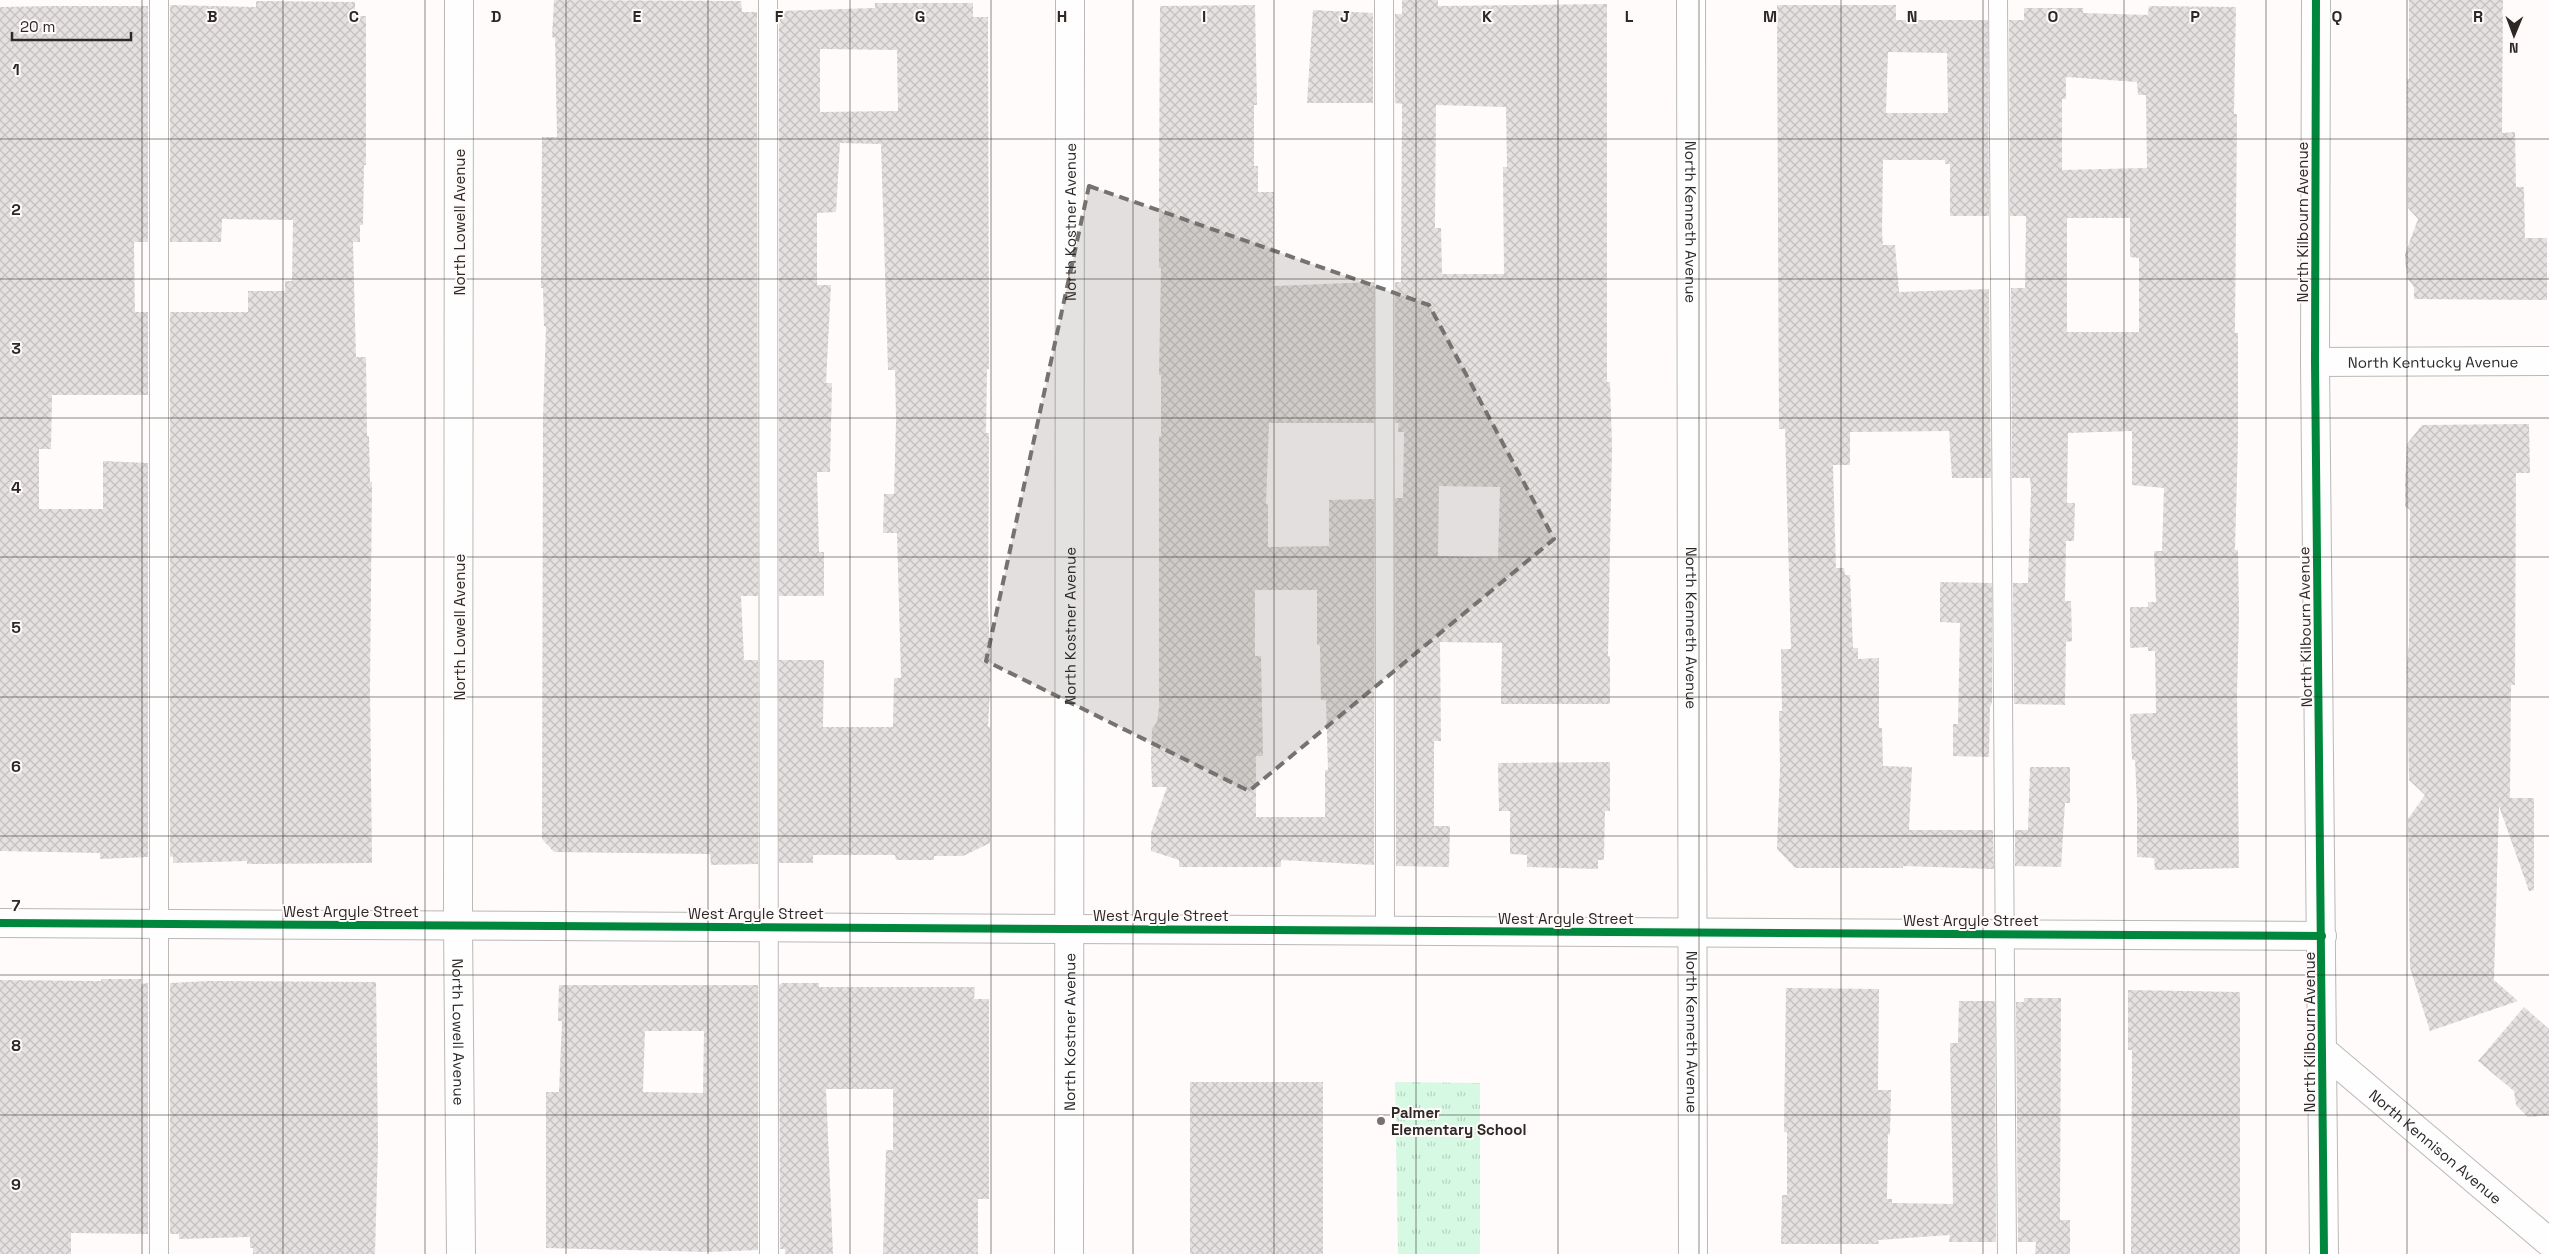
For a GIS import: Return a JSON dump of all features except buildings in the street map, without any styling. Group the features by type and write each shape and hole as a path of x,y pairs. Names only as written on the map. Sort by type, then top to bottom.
{"street":[{"name":"North Lowell Avenue","path":"459,0 458,926 461,1254"},
{"name":"North Kostner Avenue","path":"1069,1254 1070,0"},
{"name":"North Kenneth Avenue","path":"1691,0 1693,1254"},
{"name":"North Kilbourn Avenue","path":"2316,0 2315,362 2324,1254"},
{"name":"North Kentucky Avenue","path":"2315,362 2549,360"},
{"name":"West Argyle Street","path":"0,923 2322,936"},
{"name":"North Kennison Avenue","path":"2322,1050 2549,1242"}],"lane":[{"path":"159,0 159,1254"},
{"path":"768,0 769,1254"},
{"path":"1384,0 1385,930"},
{"path":"1998,0 2007,1254"}],"highlighted area":[{"path":"1089,186 1429,305 1554,539 1249,791 986,661"}],"green space":[{"path":"1395,1082 1480,1083 1480,1254 1398,1254"}],"cycle path":[{"path":"2316,0 2315,362 2324,1254"},
{"path":"0,923 2322,936"}],"place":[{"name":"Palmer Elementary School","path":"1381,1121"}]}
